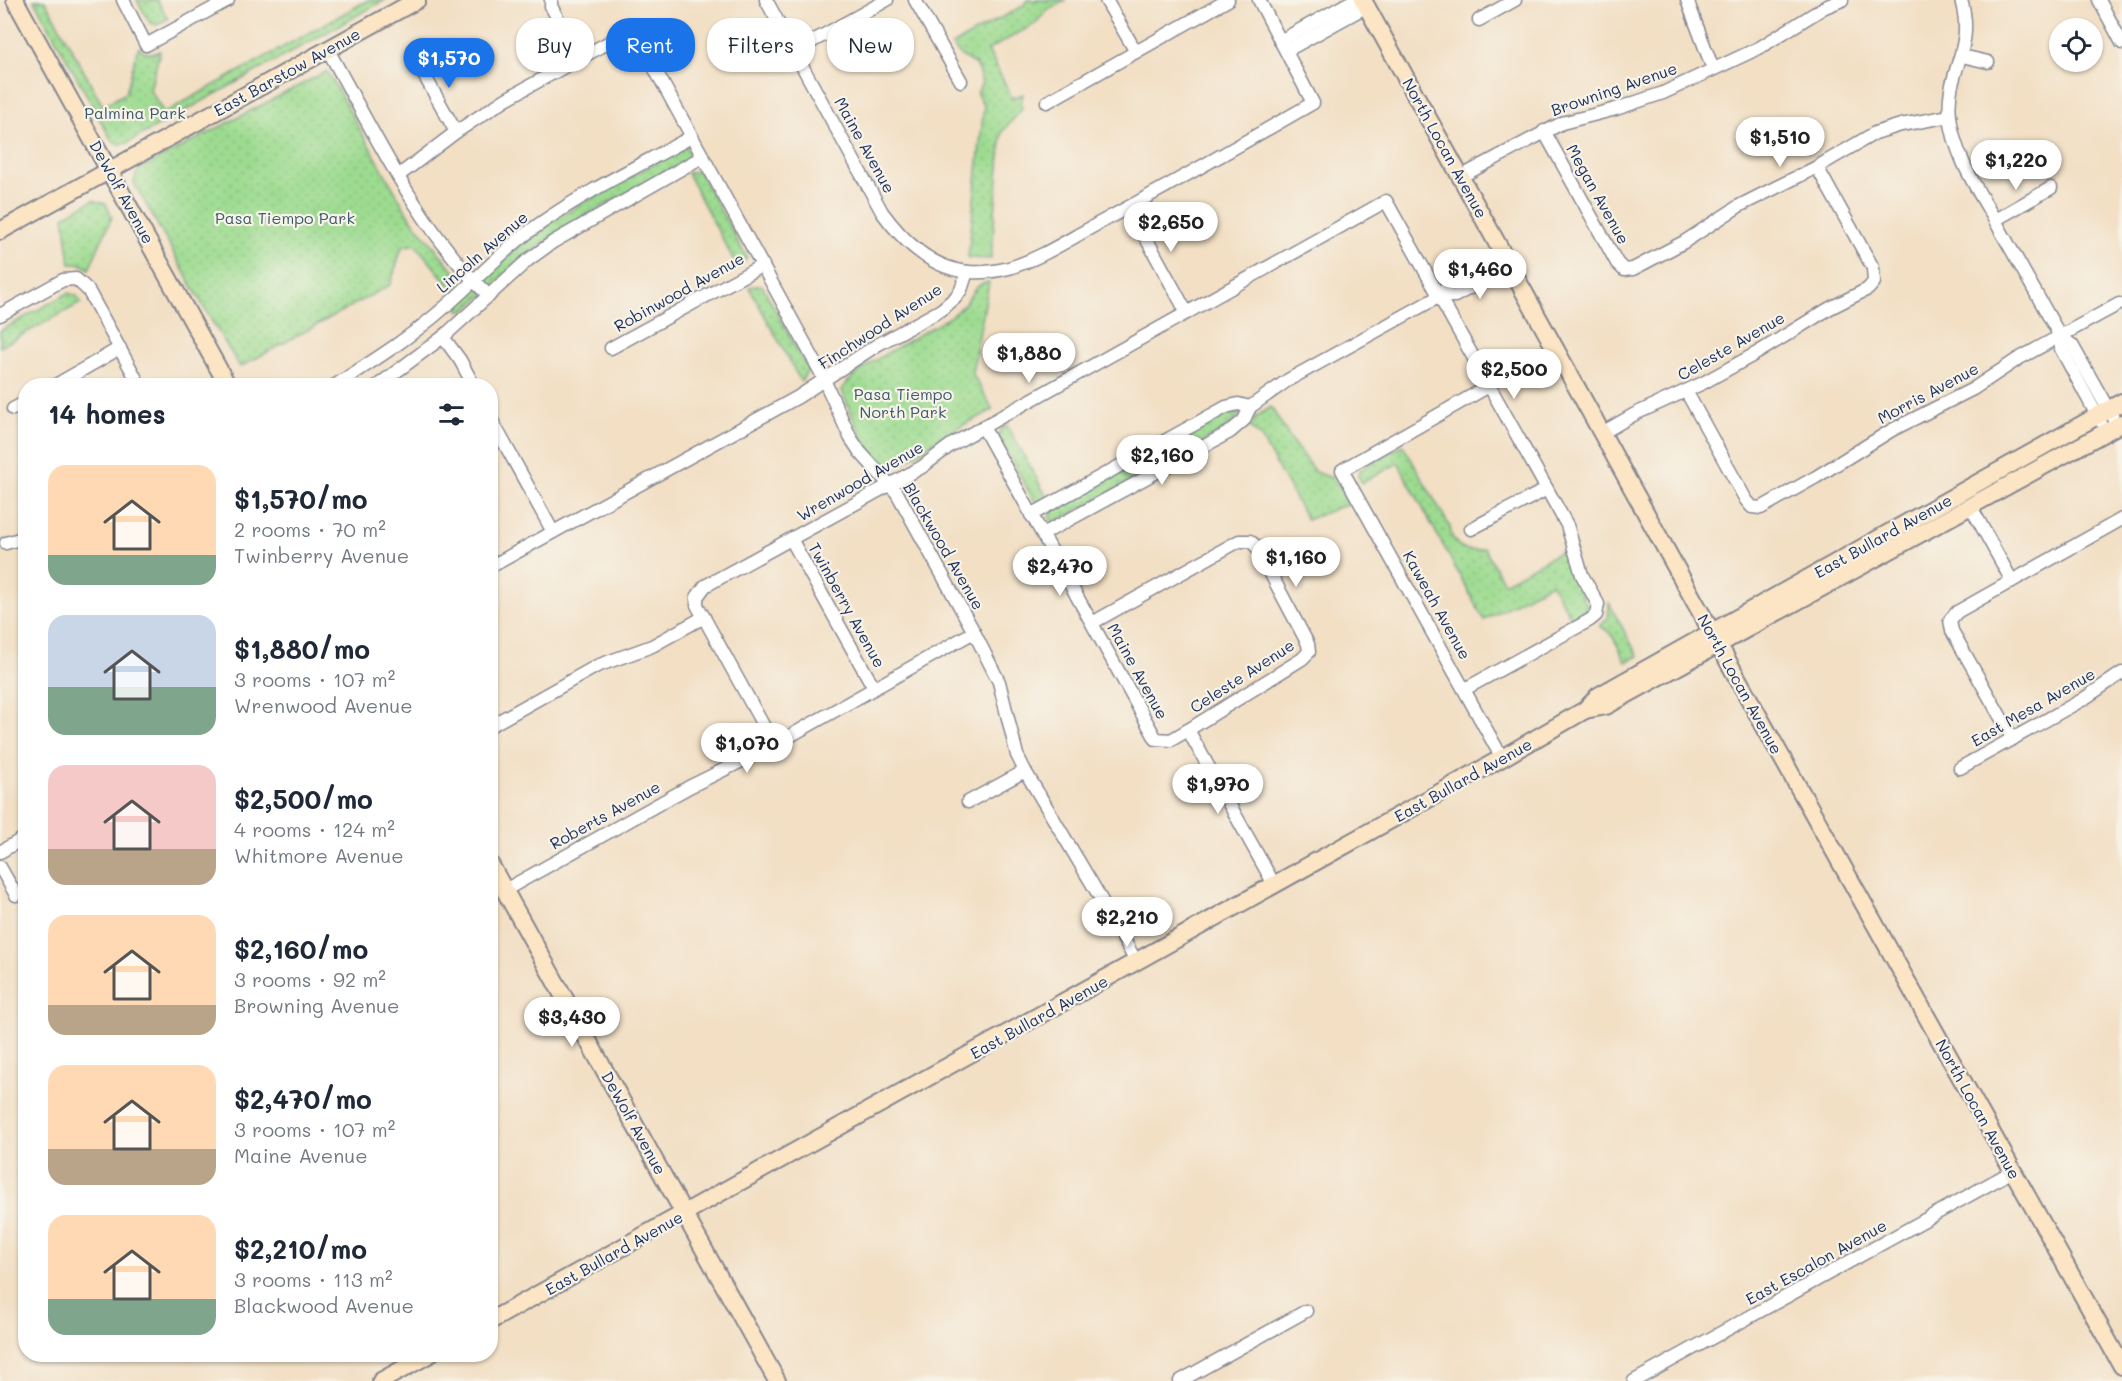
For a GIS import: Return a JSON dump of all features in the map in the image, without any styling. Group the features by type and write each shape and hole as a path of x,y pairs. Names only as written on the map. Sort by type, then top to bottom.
{"street":[{"name":"DeWolf Avenue","path":"15,0 224,378"},
{"path":"123,0 146,45 228,0"},
{"name":"East Barstow Avenue","path":"0,231 417,0"},
{"path":"551,0 551,6 557,18"},
{"name":"Maine Avenue","path":"766,0 776,18"},
{"path":"815,40 887,0"},
{"path":"915,0 961,81"},
{"path":"1106,0 1136,52"},
{"path":"1047,102 1228,0"},
{"path":"967,272 995,270 1032,259 1313,103 1258,0"},
{"path":"1479,20 1515,0"},
{"path":"1687,0 1713,69"},
{"name":"Browning Avenue","path":"1460,177 1544,131 1574,118 1616,109 1663,93 1759,48 1824,3 1842,0"},
{"path":"1961,0 1966,29 1962,56 1952,82 1949,100 1954,139 1962,161 2060,336 2072,345 2109,410 2115,426"},
{"path":"2099,0 2122,43"},
{"path":"1283,46 1361,2"},
{"name":"North Locan Avenue","path":"1361,2 2122,1366"},
{"name":"Blackwood Avenue","path":"594,51 633,29 825,381 850,437 903,502 974,632 999,682 1017,755 1024,771 1094,886 1137,963"},
{"path":"426,49 423,73 456,132"},
{"path":"328,50 398,176 430,227 489,296"},
{"path":"1962,56 1988,62"},
{"path":"398,176 456,132 506,99 555,72"},
{"name":"Maine Avenue","path":"806,72 882,212 897,233 917,252 967,272"},
{"path":"1816,167 1875,134 1901,125 1950,117"},
{"name":"Megan Avenue","path":"1544,131 1617,263 1624,270 1633,269 1684,242 1739,206 1816,167"},
{"name":"Lincoln Avenue","path":"347,378 419,328 521,238 566,206 691,137"},
{"path":"389,378 419,357 528,260 553,242 702,157"},
{"name":"Celeste Avenue","path":"1602,433 1757,353 1830,308 1868,289 1874,282 1873,268 1816,167"},
{"path":"1995,220 2051,188"},
{"name":"Wrenwood Avenue","path":"704,617 697,606 697,597 705,586 922,467 951,445 1386,201 1440,296"},
{"path":"1129,207 1187,314"},
{"path":"1042,534 1230,432 1244,420 1250,407 1288,380 1440,296 1448,284 1507,260"},
{"name":"Robinwood Avenue","path":"611,348 763,265"},
{"name":"Finchwood Avenue","path":"498,563 825,381 878,345 948,305 961,290 967,272"},
{"path":"0,315 63,280 76,279 88,290 136,378"},
{"path":"1440,296 1567,525 1582,575 1598,604 1598,611 1590,620 1465,689"},
{"name":"Morris Avenue","path":"1686,391 1746,500 1752,507 1761,508 1892,430 1973,389 2018,359 2119,304"},
{"path":"443,337 470,378"},
{"path":"68,378 120,348"},
{"name":"Kaweah Avenue","path":"1490,386 1342,470 1502,758"},
{"path":"1031,515 1227,407 1238,404 1250,407"},
{"path":"13,409 18,406"},
{"name":"East Bullard Avenue","path":"1715,638 2109,410"},
{"name":"East Bullard Avenue","path":"498,1317 685,1215 1502,758 1586,710 1598,696 1971,507 2115,426"},
{"name":"Maine Avenue","path":"983,427 1156,739 1161,740"},
{"path":"498,432 553,532"},
{"path":"1472,529 1547,489"},
{"path":"1971,507 2012,581"},
{"path":"2013,739 1952,631 1950,620 1957,612 2122,519"},
{"path":"6,543 18,539"},
{"name":"Twinberry Avenue","path":"791,539 874,688"},
{"name":"Celeste Avenue","path":"1092,623 1239,541 1250,541 1256,546 1308,644 1309,652 1302,659 1188,730 1171,740 1161,740"},
{"path":"498,722 597,666 652,646 704,617 774,745"},
{"name":"Roberts Avenue","path":"505,891 689,787 774,745 974,632"},
{"name":"East Mesa Avenue","path":"1960,768 2082,700 2122,672"},
{"name":"Maine Avenue","path":"1188,730 1275,886"},
{"path":"968,802 1024,771"},
{"path":"0,852 18,842"},
{"path":"0,867 15,895"},
{"name":"DeWolf Avenue","path":"498,878 777,1381"},
{"name":"East Escalon Avenue","path":"1634,1381 2013,1172"},
{"path":"1180,1381 1306,1311"},
{"path":"381,1381 415,1362"}],"green space":[{"name":"Palmina Park","path":"34,0 45,0 103,106 126,93 139,47 149,53 160,51 150,90 164,113 368,0 385,0 127,143 120,144 111,139"},
{"path":"137,0 157,0 168,19 157,25 150,23"},
{"path":"1027,0 1066,0 1047,10 1035,24 988,50 1012,98 1023,94 1022,109 1002,132 991,259 968,258 984,105 977,94 982,82 976,65 960,55 952,45 1023,6"},
{"name":"Pasa Tiempo Park","path":"327,71 409,216 459,277 457,287 453,290 415,244 402,247 390,285 240,367 134,183 137,172"},
{"path":"683,148 687,148 690,154 689,159 567,226 532,251 465,311 459,310 458,302 520,246 562,215"},
{"path":"699,171 747,258 738,268 687,173"},
{"path":"93,200 106,204 112,217 89,269 81,264 70,264 64,216"},
{"name":"Pasa Tiempo North Park","path":"989,282 972,373 993,410 946,434 903,463 892,464 882,459 872,451 864,439 842,390 860,371 938,324 958,310 978,287"},
{"path":"762,285 808,370 801,382 749,287"},
{"path":"68,293 77,296 81,303 0,347 0,331"},
{"path":"1271,407 1315,472 1332,478 1350,503 1307,520 1260,436 1250,427 1255,421 1254,418"},
{"path":"1240,413 1224,430 1054,523 1049,517 1052,511 1217,418"},
{"name":"Pasa Tiempo North Park","path":"1007,425 1048,499 1038,502 1033,499 998,436 1001,429"},
{"path":"1403,445 1450,527 1453,539 1461,547 1472,550 1484,548 1504,583 1563,550 1573,579 1587,605 1584,612 1572,619 1551,583 1484,620 1398,463 1362,483 1358,476 1360,470"},
{"path":"1609,603 1638,656 1626,662 1611,633 1600,626 1608,618"}]}
